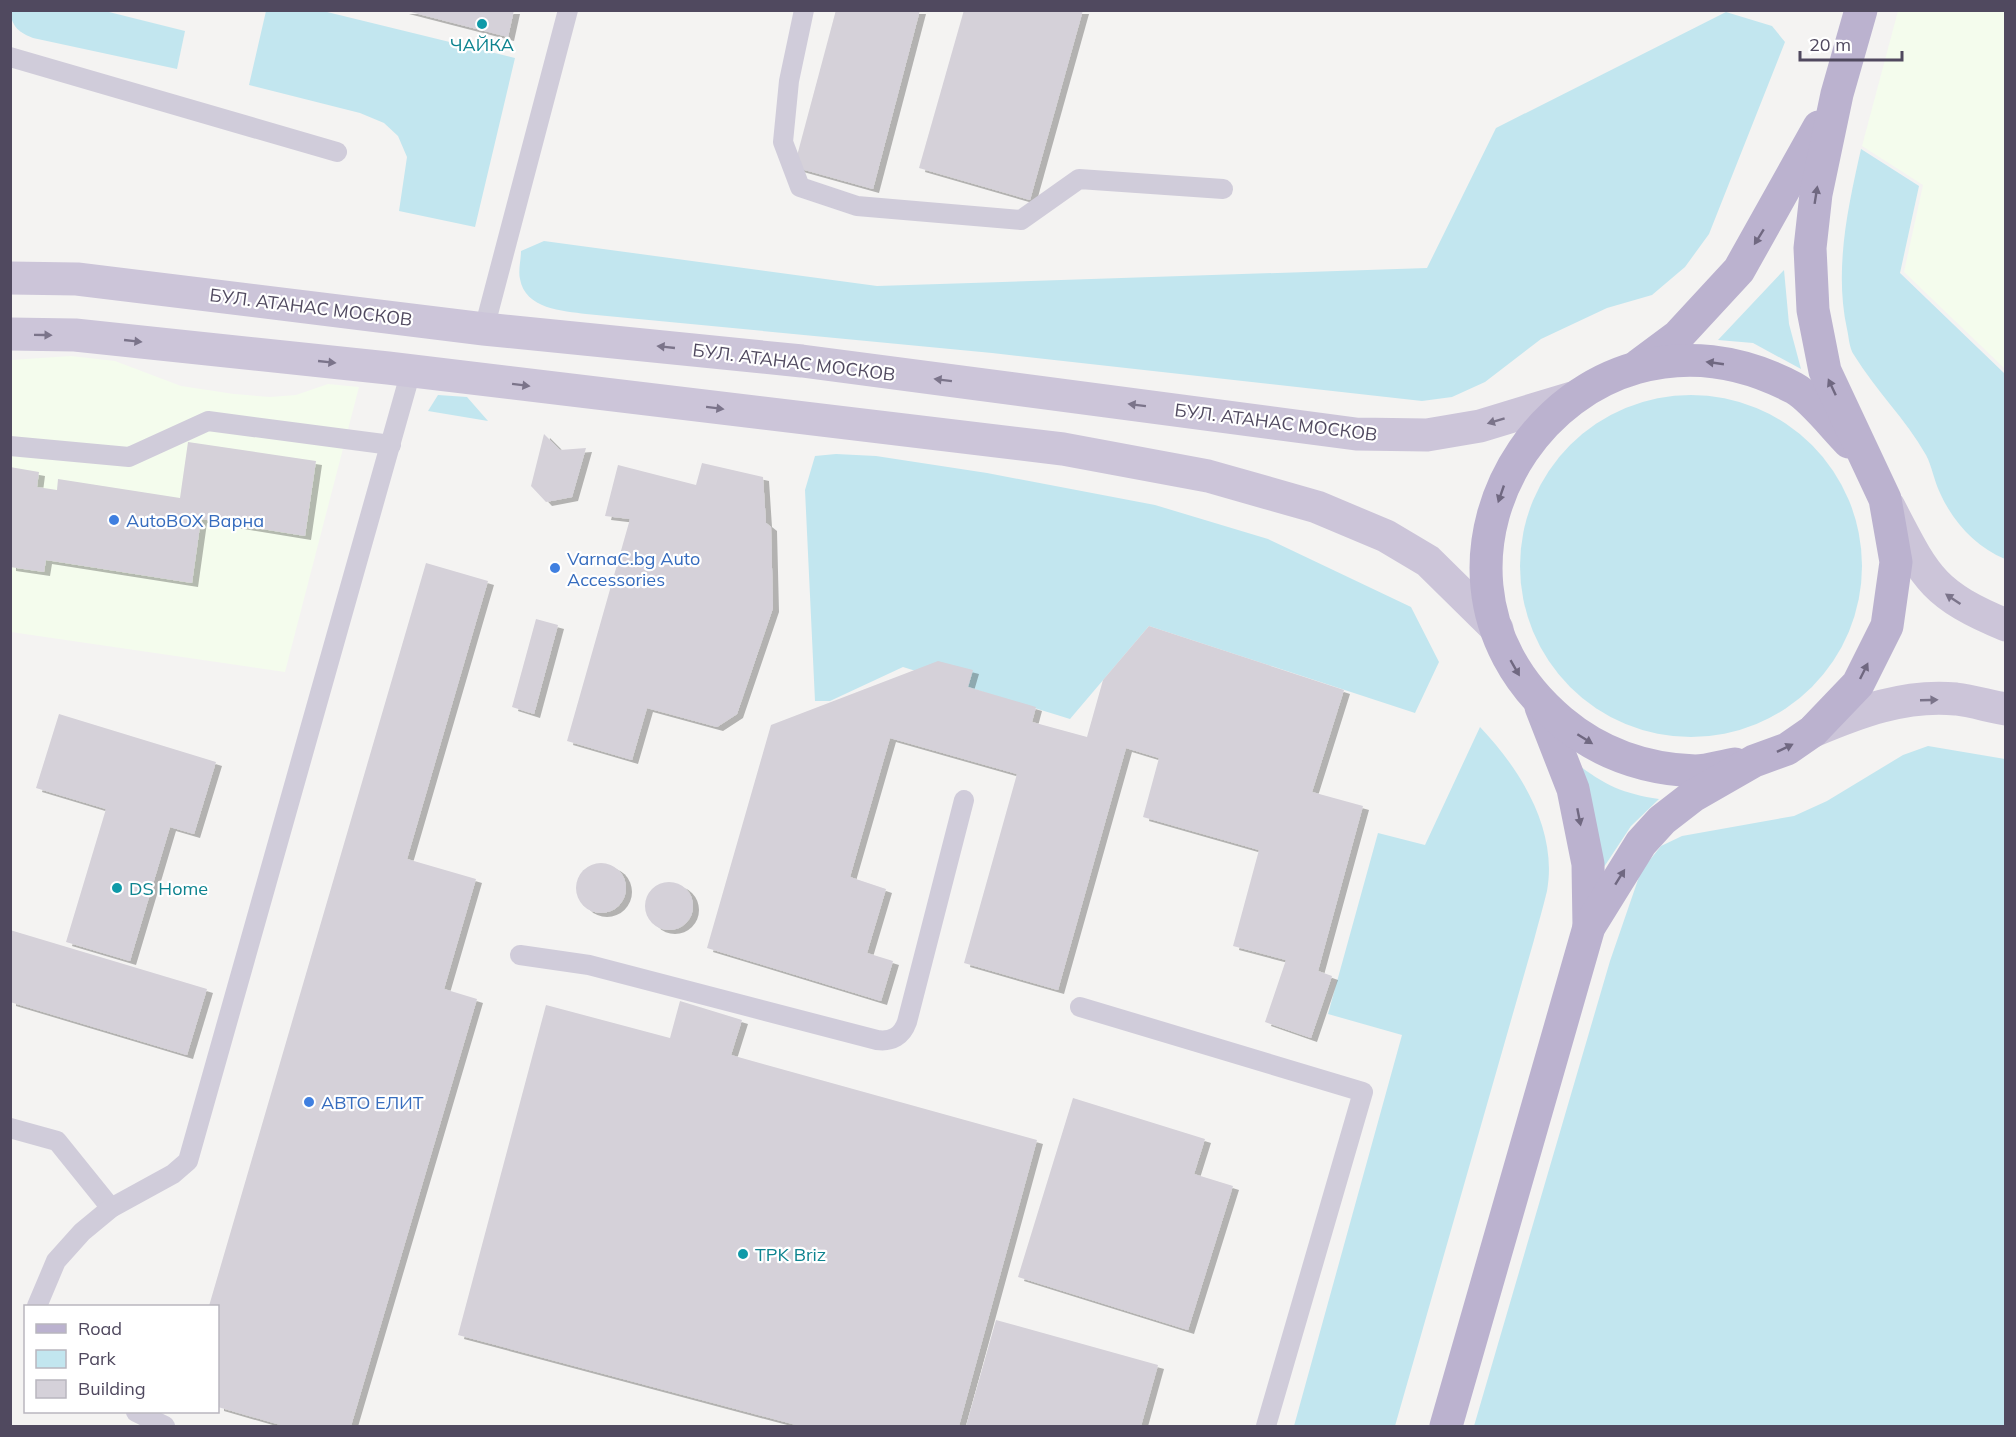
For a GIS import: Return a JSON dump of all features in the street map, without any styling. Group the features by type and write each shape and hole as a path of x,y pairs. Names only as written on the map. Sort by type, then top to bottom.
{"main road":[{"path":"1861,10 1837,94 1810,248 1813,310 1825,371 1885,499 1923,571 1943,592 1967,609 2006,625"},
{"path":"1637,367 1678,336 1739,270 1837,94"},
{"name":"БУЛ. АТАНАС МОСКОВ","path":"10,278 77,279 484,328 802,362 1356,434 1427,435 1480,426 1572,398"},
{"path":"460,377 438,362 433,347 443,334 484,328"},
{"path":"10,334 75,335 411,371 1063,449 1208,476 1317,507 1386,536 1428,561 1497,629"},
{"path":"1589,927 1588,864 1573,789 1539,703 1514,668 1497,629 1486,578 1490,526 1506,477 1534,433 1572,398 1604,379 1637,367 1692,360 1746,367 1796,389 1866,459"},
{"path":"1446,1426 1589,927 1641,843 1662,820 1693,796 1754,761 1787,749 1813,731 1858,684 1887,626 1896,562 1885,499"},
{"path":"1813,731 1865,710 1903,701 1955,699 2006,709"},
{"path":"1539,703 1584,741 1638,764 1696,771 1754,761"}],"lane":[{"path":"484,328 568,10"},
{"path":"804,10 789,81 783,142 800,187 857,206 1021,220 1078,179 1223,189"},
{"path":"10,57 337,152"},
{"path":"37,1305 56,1261 82,1232 111,1208 173,1174 188,1161 411,371"},
{"path":"10,446 129,457 207,421 391,445"},
{"path":"520,956 588,965 877,1040 892,1039 899,1035 907,1022 964,800"},
{"path":"1080,1007 1363,1092 1266,1426"},
{"path":"10,1128 57,1141 111,1208"},
{"path":"138,1413 165,1426"}],"shaded area":[{"path":"1898,11 2005,11 2005,369 1904,272 1923,185 1862,146"},
{"path":"71,356 115,361 181,386 234,394 270,397 296,395 328,384 359,387 285,672 11,632 11,360"}],"green space":[{"path":"11,10 105,11 185,31 177,69 33,38 14,25"},
{"path":"266,11 323,11 515,58 475,227 399,211 407,157 398,136 384,123 360,113 249,85"},
{"path":"1726,12 1772,26 1785,42 1709,234 1685,267 1652,295 1607,308 1541,339 1485,382 1452,397 1422,401 992,353 577,313 556,310 537,302 523,289 520,279 521,251 544,241 877,286 1427,268 1496,128"},
{"path":"1861,149 1919,186 1900,273 2005,374 2005,559 1984,548 1952,514 1945,504 1926,455 1851,349 1843,306 1842,261 1847,216"},
{"path":"1784,270 1789,324 1801,369 1753,343 1718,340"},
{"path":"438,395 467,397 488,421 428,411"},
{"path":"1691,395 1724,399 1756,408 1786,424 1812,445 1833,471 1849,501 1858,533 1862,566 1858,599 1849,631 1833,661 1812,687 1786,708 1756,724 1724,733 1691,737 1658,733 1626,724 1596,708 1570,687 1549,661 1533,631 1524,599 1520,566 1524,533 1533,501 1549,471 1570,445 1596,424 1626,408 1658,399"},
{"path":"836,454 876,456 987,473 1155,505 1268,539 1411,607 1439,662 1415,713 1149,626 1070,719 903,667 830,701 815,701 805,490 815,456"},
{"path":"1480,727 1509,762 1522,782 1541,824 1547,846 1549,868 1544,904 1395,1426 1294,1426 1402,1035 1328,1014 1378,833 1425,845"},
{"path":"1928,746 2005,759 2005,1426 1474,1426 1610,961 1641,871 1661,846 1682,836 1794,816 1827,801 1903,755"},
{"path":"1576,763 1615,787 1659,799 1631,826 1600,873"}],"building":[{"name":"ЧАЙКА","path":"403,10 514,10 508,37"},
{"path":"836,10 920,10 873,189 794,167"},
{"path":"964,10 1083,10 1030,200 919,168"},
{"path":"544,434 560,450 586,448 572,497 546,502 531,486"},
{"path":"188,442 316,461 305,536 201,519 192,583 46,560 44,572 10,567 10,467 39,472 37,487 57,490 58,479 180,498"},
{"path":"702,463 763,477 766,523 771,527 773,608 737,714 717,727 647,708 632,760 567,741 630,519 605,516 618,465 696,485"},
{"path":"426,563 488,581 407,859 476,879 444,989 477,999 351,1426 284,1426 219,1407 219,1305 209,1305"},
{"path":"536,619 558,625 534,714 512,707"},
{"path":"1149,626 1344,690 1312,792 1363,806 1318,971 1332,976 1311,1038 1265,1022 1286,960 1233,946 1259,850 1143,817 1159,758 1126,748 1058,990 964,963 1017,774 890,738 850,877 886,889 867,953 893,961 881,1001 707,948 771,725 938,661 973,670 968,687 1036,707 1032,722 1087,737 1103,680"},
{"name":"DS Home","path":"59,714 216,762 194,834 170,827 130,961 66,942 106,809 36,788"},
{"path":"596,863 606,863 619,870 626,883 626,893 619,906 606,913 596,913 587,909 580,902 576,893 576,883 580,874 587,867"},
{"path":"669,882 686,889 693,906 686,923 669,930 652,923 645,906 652,889"},
{"path":"10,930 207,989 187,1055 10,1002"},
{"name":"TPK Briz","path":"680,1001 742,1020 731,1055 1037,1140 959,1426 800,1426 458,1335 546,1005 670,1038"},
{"path":"1073,1098 1205,1139 1194,1174 1233,1186 1188,1330 1018,1277"},
{"path":"996,1320 1158,1365 1141,1426 966,1426"}],"place":[{"name":"ЧАЙКА","path":"482,24"},
{"name":"AutoBOX Варна","path":"114,520"},
{"name":"VarnaC.bg Auto Accessories","path":"555,568"},
{"name":"DS Home","path":"117,888"},
{"name":"АВТО ЕЛИТ","path":"309,1102"},
{"name":"TPK Briz","path":"743,1254"}]}
